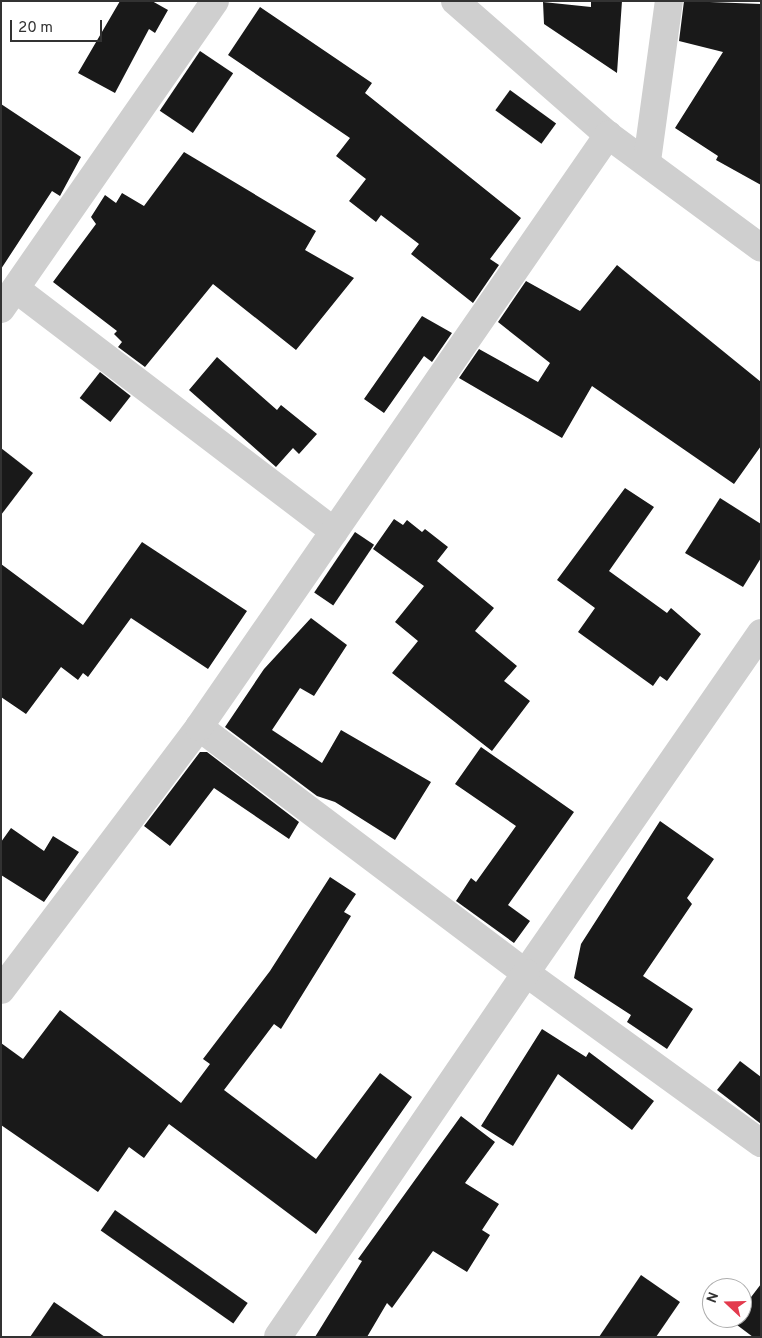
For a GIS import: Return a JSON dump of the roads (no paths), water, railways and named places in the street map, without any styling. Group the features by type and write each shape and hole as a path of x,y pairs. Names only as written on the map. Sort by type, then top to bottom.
{"street":[{"path":"215,1 8,299 334,531"},
{"path":"455,1 608,135 647,161 761,248"},
{"path":"647,161 669,1"},
{"path":"1,990 199,727 608,135"},
{"path":"278,1337 761,633"},
{"path":"199,727 526,973 761,1143"}]}
